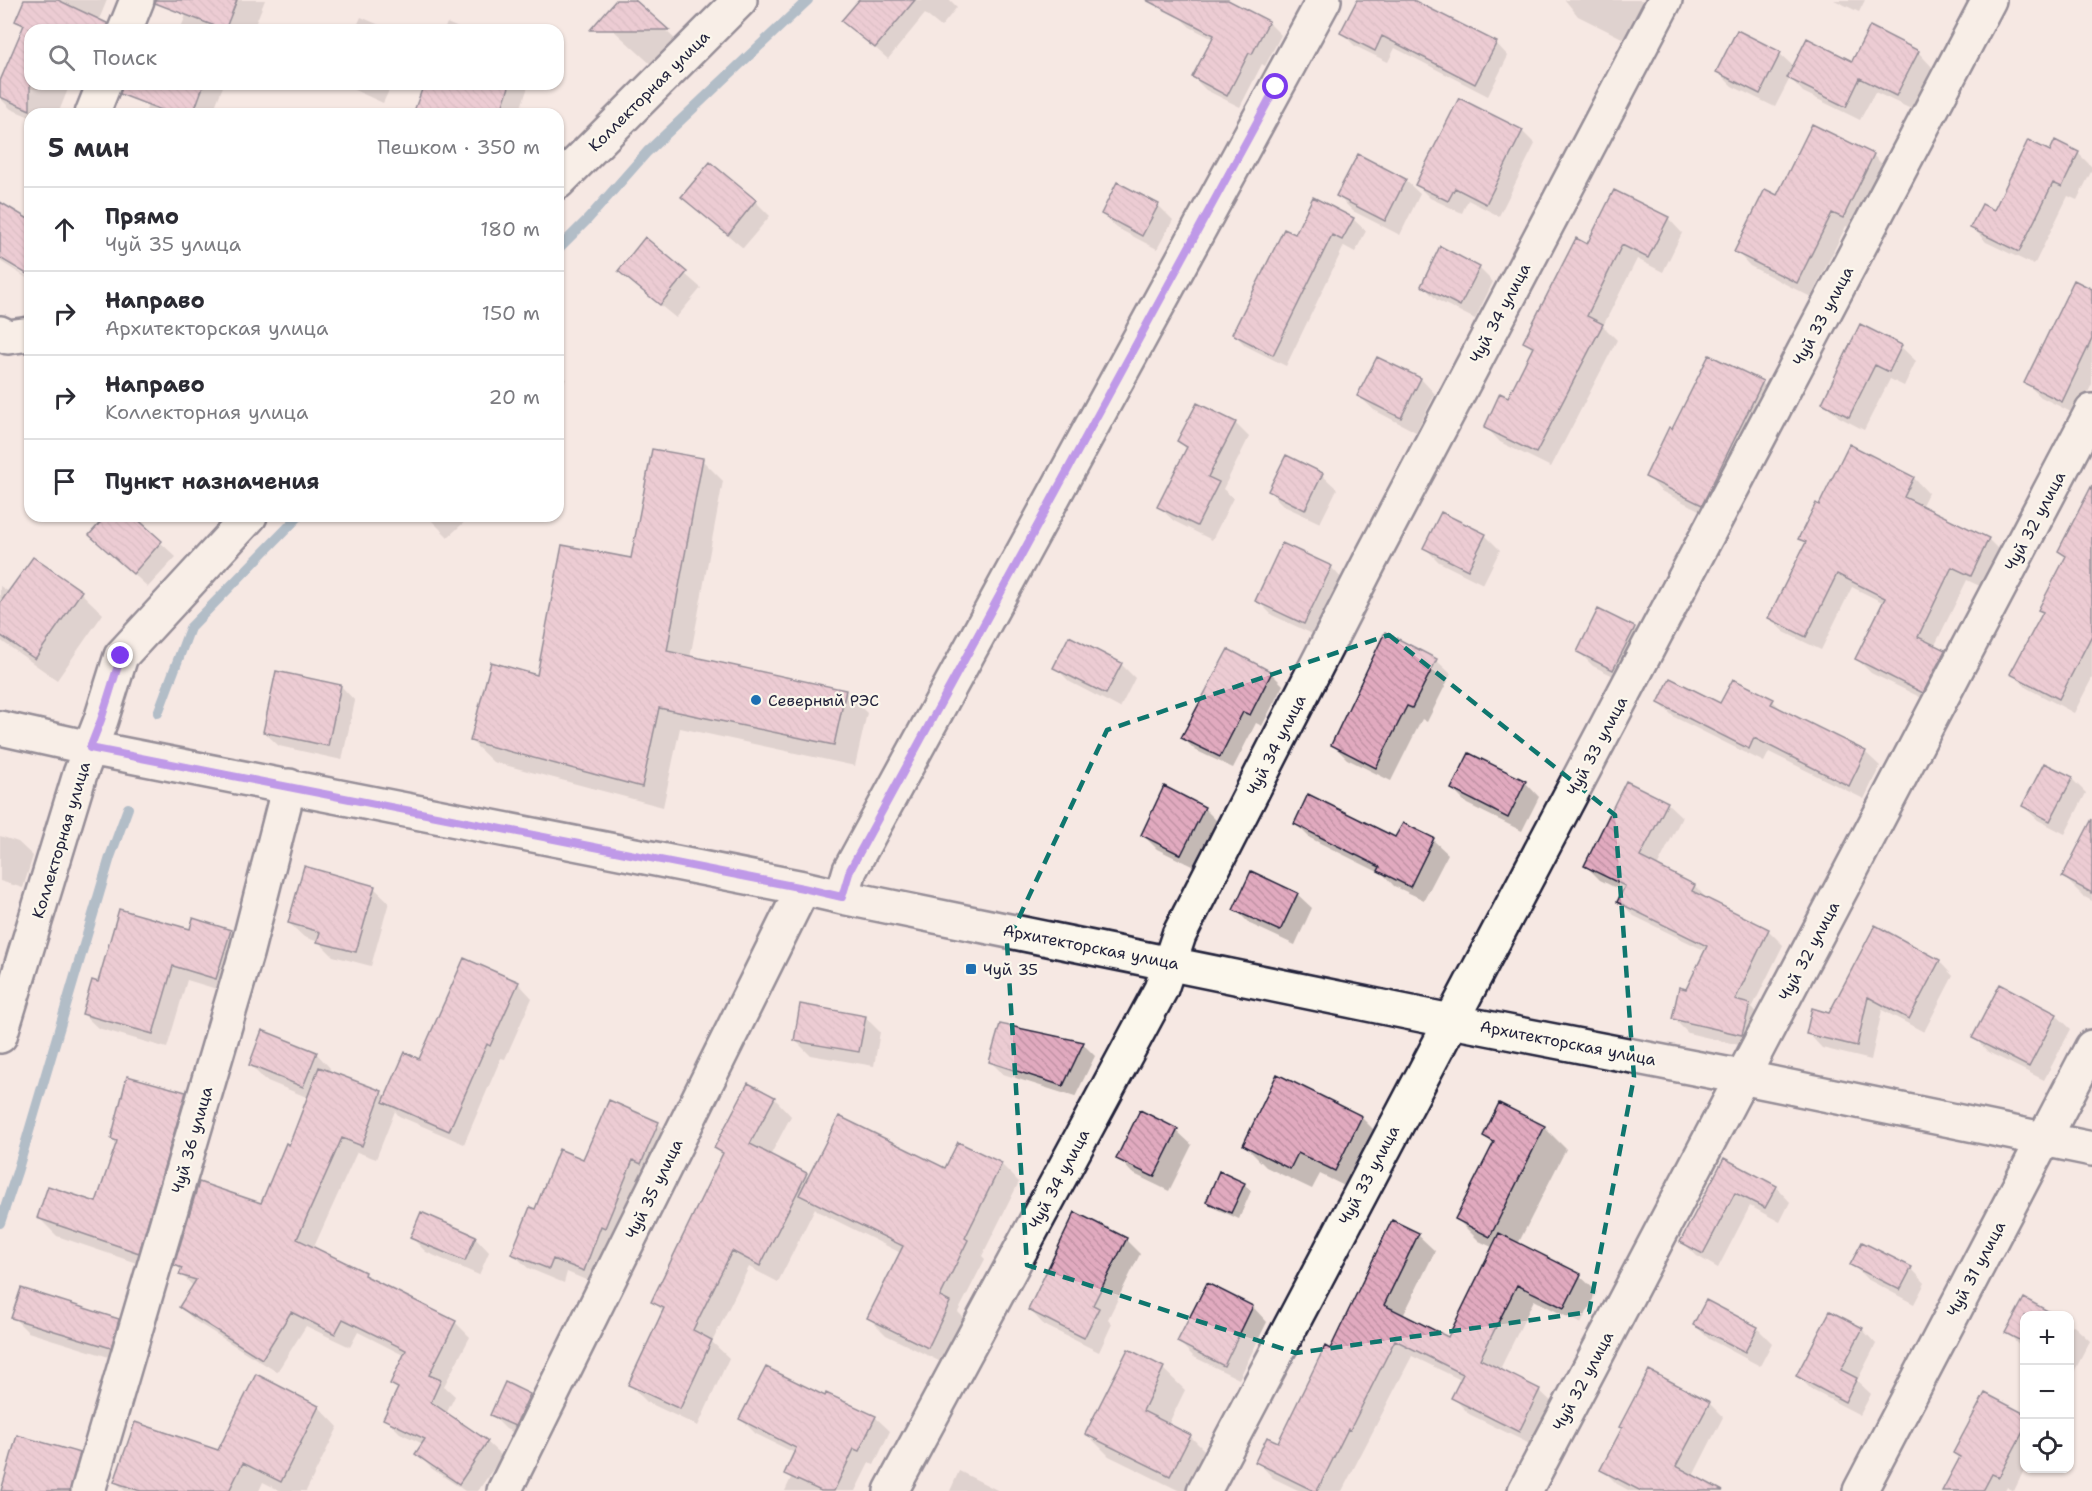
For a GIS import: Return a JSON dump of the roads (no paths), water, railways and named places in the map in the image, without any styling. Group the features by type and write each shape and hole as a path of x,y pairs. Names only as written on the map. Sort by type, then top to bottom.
{"street":[{"path":"127,24 137,0"},
{"name":"Коллекторная улица","path":"564,176 740,0"},
{"path":"842,897 850,870 1324,0"},
{"name":"Чуй 34 улица","path":"891,1491 1161,989 1179,935 1365,569 1665,0"},
{"name":"Чуй 33 улица","path":"1204,1491 1989,0"},
{"path":"94,108 102,90"},
{"path":"0,333 8,337 24,335"},
{"name":"Чуй 32 улица","path":"1525,1491 2092,411"},
{"name":"Коллекторная улица","path":"0,1036 121,656 244,522"},
{"name":"Архитекторская улица","path":"0,728 90,748 803,888 1450,1021 1742,1077 2092,1149"},
{"name":"Чуй 36 улица","path":"88,1491 246,954 289,786"},
{"name":"Чуй 35 улица","path":"504,1491 803,888"},
{"name":"Чуй 31 улица","path":"1860,1491 2092,1047"}],"waterway":[{"path":"564,243 647,152 808,0"},
{"path":"158,713 190,628 293,522"},
{"path":"0,1223 110,857 128,808"}],"place":[{"name":"Северный РЭС","path":"756,700"},
{"name":"Чуй 35","path":"971,969"}]}
